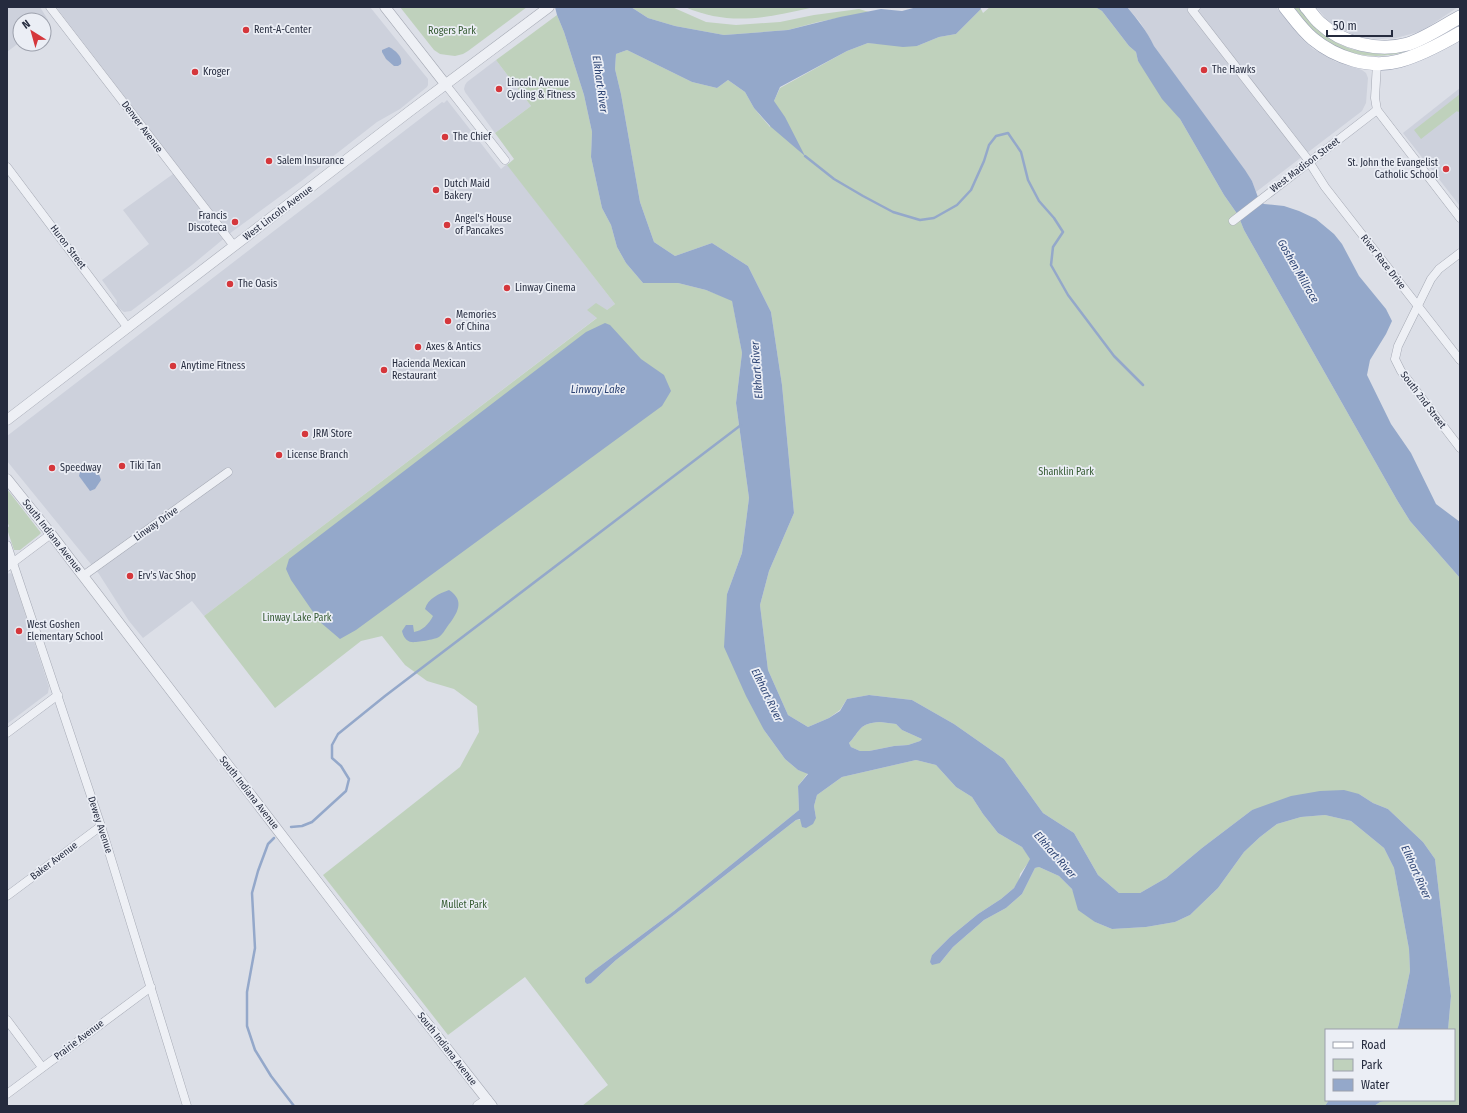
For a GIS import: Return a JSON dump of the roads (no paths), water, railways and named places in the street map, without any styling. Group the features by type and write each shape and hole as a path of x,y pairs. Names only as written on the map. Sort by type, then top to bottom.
{"main road":[{"path":"1285,7 1304,31 1314,40 1344,57 1362,62 1397,62 1416,56 1460,33"},
{"path":"1306,7 1320,23 1346,40 1379,47 1395,46 1411,42 1426,36 1460,17"}],"street":[{"name":"Denver Avenue","path":"50,7 234,246"},
{"path":"385,7 505,160"},
{"name":"West Lincoln Avenue","path":"7,420 550,7"},
{"name":"River Race Drive","path":"1194,8 1309,162 1324,187 1460,360"},
{"path":"1376,63 1375,98 1378,110 1460,218"},
{"name":"West Madison Street","path":"1235,219 1378,110"},
{"name":"Huron Street","path":"7,167 128,328"},
{"path":"1418,306 1426,287 1434,274 1460,253"},
{"name":"South 2nd Street","path":"1418,306 1398,346 1395,359 1401,371 1460,448"},
{"name":"Linway Drive","path":"84,576 228,472"},
{"name":"South Indiana Avenue","path":"7,479 84,576 368,948 489,1103"},
{"path":"10,565 51,534"},
{"name":"Dewey Avenue","path":"7,545 10,565 58,694 101,826 187,1106"},
{"path":"7,733 58,694"},
{"name":"Baker Avenue","path":"7,896 101,826"},
{"name":"Prairie Avenue","path":"7,1094 151,987"},
{"path":"7,1020 42,1067"},
{"path":"478,1106 489,1103"}],"water":[{"name":"Elkhart River","path":"555,7 631,7 648,18 675,26 724,35 788,30 840,17 881,9 902,11 917,7 980,7 981,9 956,34 939,37 917,46 903,47 868,43 847,51 780,87 774,101 785,117 805,156 771,127 754,108 745,92 728,80 717,88 692,82 627,50 616,54 615,69 621,94 640,202 654,242 675,256 712,243 748,266 771,312 782,385 794,513 769,571 760,605 768,670 788,715 808,727 829,718 840,711 847,699 869,695 912,700 954,724 1004,759 1043,813 1074,833 1098,875 1119,893 1140,893 1166,878 1202,848 1252,810 1291,796 1320,791 1344,790 1359,794 1373,803 1388,809 1423,842 1435,859 1451,996 1448,1029 1397,1029 1410,971 1409,949 1394,868 1384,848 1351,821 1325,815 1301,817 1277,824 1244,852 1218,888 1190,915 1175,922 1146,927 1112,929 1095,922 1078,910 1072,889 1059,876 1039,867 1035,868 1022,894 1006,908 984,920 953,947 940,963 932,965 930,962 932,955 950,937 978,914 1001,899 1014,888 1030,859 1022,847 998,833 972,797 956,787 936,765 916,760 842,777 817,795 814,806 816,818 813,824 806,828 802,827 800,819 796,820 616,960 591,983 587,984 585,982 585,978 596,969 674,911 799,810 798,786 808,774 798,770 785,759 764,730 746,696 724,647 727,594 742,553 749,498 736,403 742,353 732,301 706,290 678,283 643,283 626,263 617,247 611,225 602,208 591,157 592,132 584,95","holes":["880,722 896,724 902,730 922,739 908,745 869,751 860,751 851,747 849,743 861,728 868,724"]},
{"name":"Goshen Millrace","path":"1095,7 1127,7 1142,25 1154,46 1245,170 1252,181 1259,200 1264,204 1284,206 1299,211 1316,219 1334,234 1342,244 1359,276 1386,309 1392,321 1370,360 1367,375 1391,424 1411,453 1436,504 1460,522 1460,578 1410,521 1244,230 1238,215 1224,195 1180,119 1162,99 1138,61 1136,52 1129,46 1102,11"},
{"path":"389,47 400,56 401,64 398,66 394,66 386,59 382,52 382,50"},
{"name":"Linway Lake","path":"605,323 610,325 641,359 664,375 671,391 662,406 356,630 340,639 320,622 291,580 286,569 289,559 586,332"},
{"path":"88,467 97,471 101,480 95,489 90,491 79,476 80,472"},
{"path":"449,590 457,599 458,608 454,617 441,635 426,641 411,642 406,639 402,631 406,625 413,625 414,632 425,627 433,616 425,609 426,605 434,597"},
{"path":"1328,1101 1384,1101 1374,1106 1325,1106"}],"waterway":[{"path":"805,156 834,179 863,196 893,212 920,220 934,218 957,205 971,190 984,161 989,145 996,136 1008,133 1021,152 1028,180 1039,201 1054,218 1063,232 1053,247 1051,265 1068,295 1114,356 1143,385"},
{"path":"291,827 302,826 312,822 346,791 349,779 341,766 332,758 332,745 338,734 385,696 741,425"},
{"path":"274,838 268,844 252,893 255,948 247,992 247,1026 255,1050 271,1076 294,1106"}],"place":[{"name":"Rent-A-Center","path":"246,30"},
{"name":"The Hawks","path":"1204,70"},
{"name":"Kroger","path":"195,72"},
{"name":"Lincoln Avenue Cycling & Fitness","path":"499,89"},
{"name":"The Chief","path":"445,137"},
{"name":"Salem Insurance","path":"269,161"},
{"name":"St. John the Evangelist Catholic School","path":"1446,169"},
{"name":"Dutch Maid Bakery","path":"436,190"},
{"name":"Francis Discoteca","path":"235,222"},
{"name":"Angel's House of Pancakes","path":"447,225"},
{"name":"The Oasis","path":"230,284"},
{"name":"Linway Cinema","path":"507,288"},
{"name":"Memories of China","path":"448,321"},
{"name":"Axes & Antics","path":"418,347"},
{"name":"Anytime Fitness","path":"173,366"},
{"name":"Hacienda Mexican Restaurant","path":"384,370"},
{"name":"JRM Store","path":"305,434"},
{"name":"License Branch","path":"279,455"},
{"name":"Tiki Tan","path":"122,466"},
{"name":"Speedway","path":"52,468"},
{"name":"Erv's Vac Shop","path":"130,576"},
{"name":"West Goshen Elementary School","path":"19,631"}],"park label":[{"name":"Rogers Park","path":"452,31"},
{"name":"Shanklin Park","path":"1066,472"},
{"name":"Linway Lake Park","path":"297,618"},
{"name":"Mullet Park","path":"464,905"}]}
